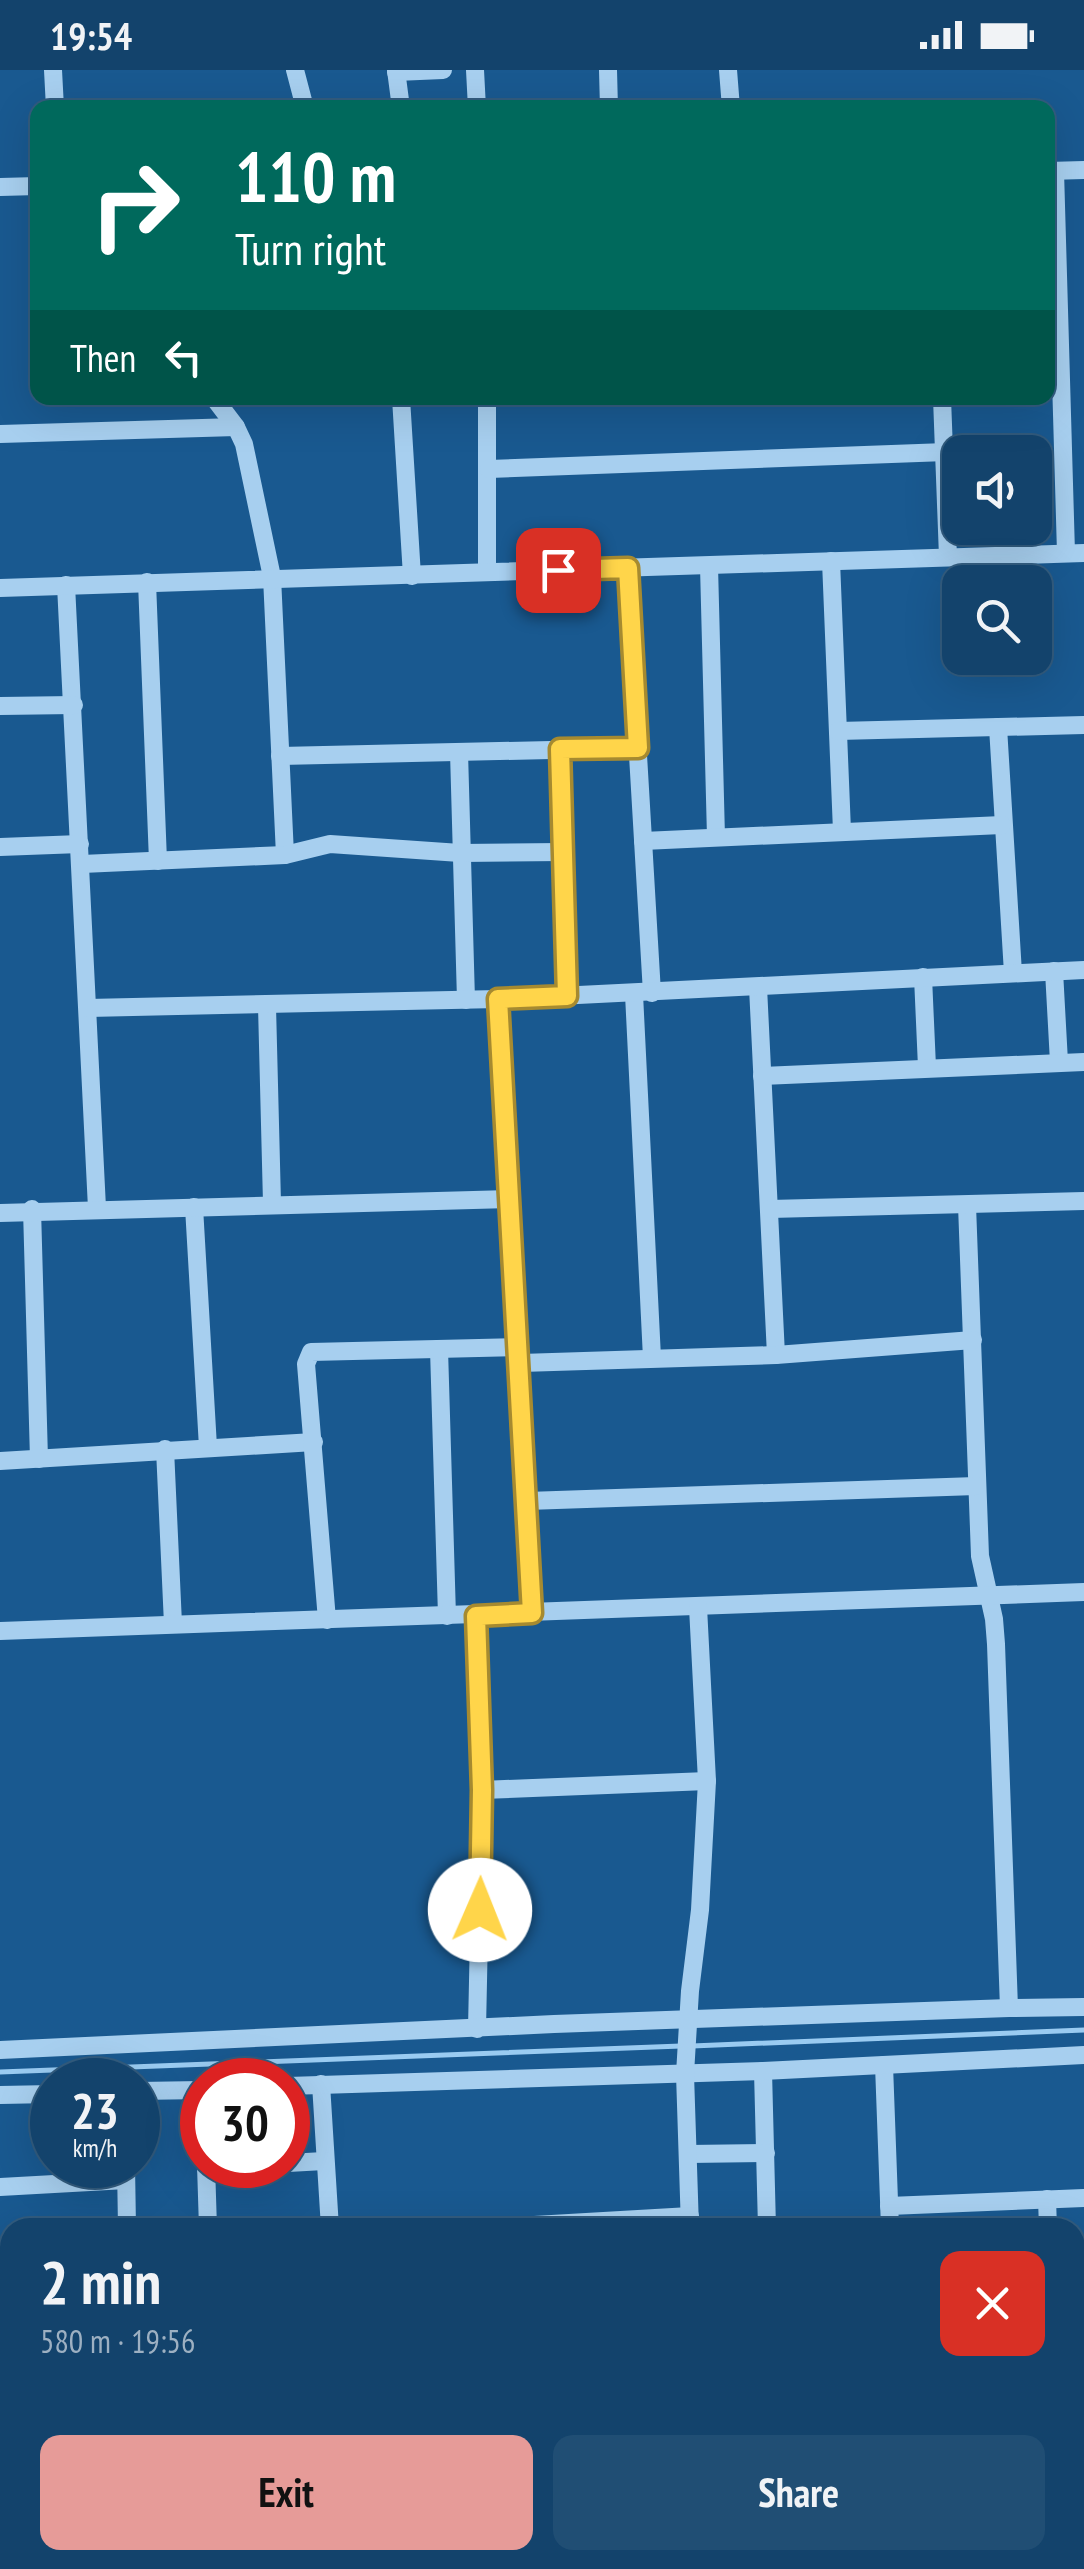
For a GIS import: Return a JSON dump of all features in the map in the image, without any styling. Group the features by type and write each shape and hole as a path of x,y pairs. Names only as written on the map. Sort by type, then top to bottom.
{"street":[{"path":"53,70 55,100"},
{"path":"295,70 303,100"},
{"path":"400,100 396,71 443,70"},
{"path":"475,70 476,100"},
{"path":"608,70 609,100"},
{"path":"728,70 730,100"},
{"path":"1055,171 1084,170"},
{"path":"0,187 30,186"},
{"path":"0,588 1075,553 1055,221"},
{"path":"219,405 244,444 272,577 285,854"},
{"path":"401,405 412,576"},
{"path":"487,405 488,572"},
{"path":"943,405 945,435"},
{"path":"0,418 0,434 236,427"},
{"path":"489,469 942,452"},
{"path":"948,545 948,557"},
{"path":"831,560 842,830"},
{"path":"709,566 716,837"},
{"path":"628,568 643,841 652,1358"},
{"path":"148,582 158,860"},
{"path":"66,585 97,1208"},
{"path":"0,706 74,704"},
{"path":"838,732 1084,725"},
{"path":"998,727 1013,973"},
{"path":"280,756 638,748"},
{"path":"560,749 567,996"},
{"path":"458,752 466,1000"},
{"path":"643,841 1002,825"},
{"path":"0,848 80,844"},
{"path":"82,864 285,854 330,844 460,853 562,852"},
{"path":"88,1008 498,999 1084,970"},
{"path":"1054,971 1060,1062"},
{"path":"924,977 927,1066"},
{"path":"758,987 776,1355"},
{"path":"498,999 532,1613"},
{"path":"266,1006 272,1203"},
{"path":"762,1076 1084,1062"},
{"path":"0,1213 510,1198"},
{"path":"770,1209 1084,1201"},
{"path":"967,1206 980,1556 996,1644 1009,2008"},
{"path":"194,1207 208,1447"},
{"path":"32,1210 39,1459"},
{"path":"327,1620 306,1364 311,1352 440,1350 652,1358 776,1355 972,1340"},
{"path":"440,1350 448,1616"},
{"path":"0,1462 314,1442"},
{"path":"165,1449 173,1624"},
{"path":"528,1501 976,1486"},
{"path":"0,1631 1084,1592"},
{"path":"690,2218 687,2020 700,1910 708,1781 698,1607"},
{"path":"476,1616 482,1790 477,2029"},
{"path":"482,1790 708,1781"},
{"path":"0,2050 1084,2007"},
{"path":"310,2085 685,2074 1084,2055"},
{"path":"884,2065 890,2218"},
{"path":"763,2071 768,2218"},
{"path":"321,2084 329,2218"},
{"path":"0,2096 30,2095"},
{"path":"688,2154 766,2154"},
{"path":"310,2161 324,2160"},
{"path":"0,2187 30,2183"},
{"path":"126,2188 127,2218"},
{"path":"207,2188 208,2218"},
{"path":"890,2206 1084,2198"},
{"path":"1047,2199 1048,2218"}],"waterway":[{"path":"692,2046 1084,2030"},
{"path":"0,2072 681,2046"}],"route":[{"path":"480,1910 482,1790 476,1616 532,1613 498,999 567,996 560,749 638,748 628,568 558,570"}]}
